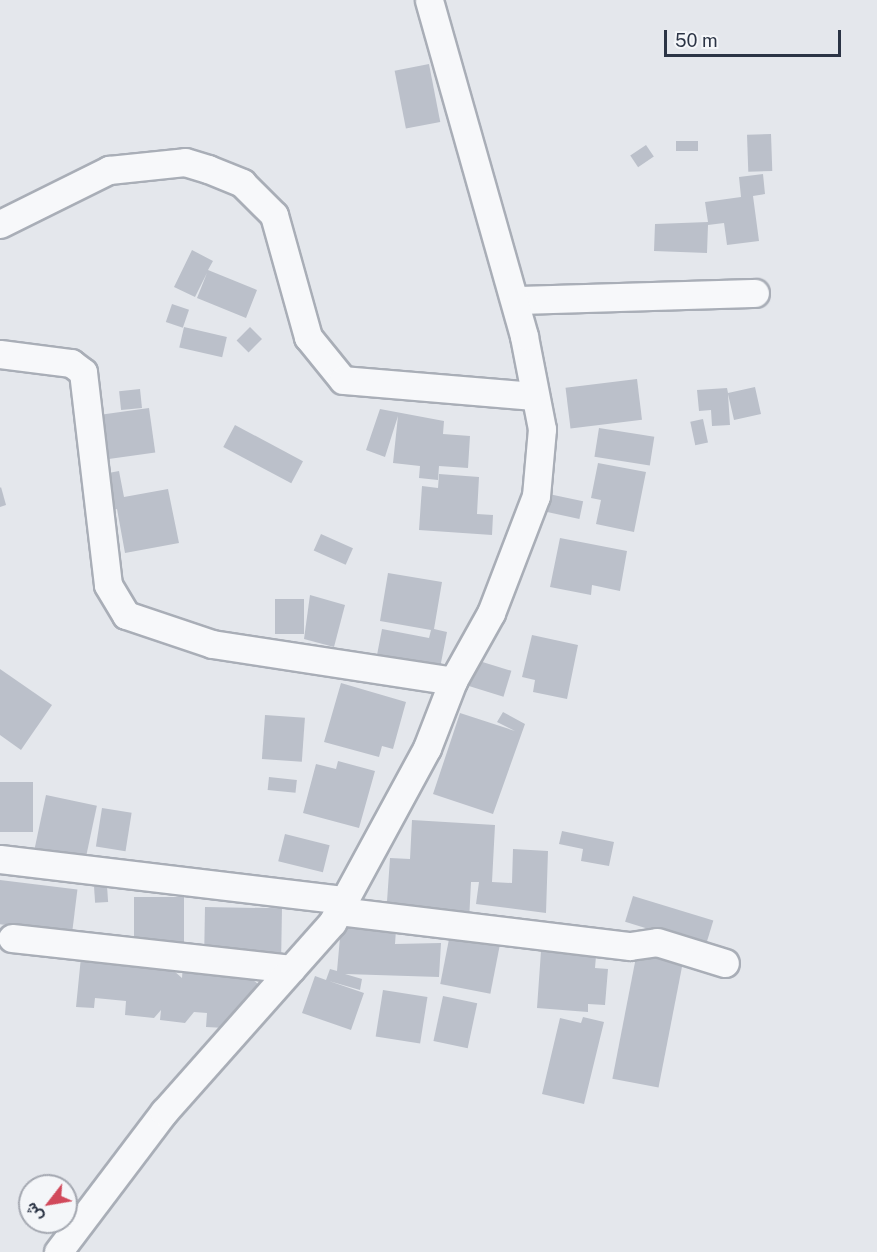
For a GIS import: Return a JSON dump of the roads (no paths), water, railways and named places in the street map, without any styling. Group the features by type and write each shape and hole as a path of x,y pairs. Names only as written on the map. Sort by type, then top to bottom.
{"street":[{"path":"58,1252 165,1112 291,969 342,905 426,748 453,681 491,613 536,496 544,450 532,396 516,300 429,0"},
{"path":"0,224 109,170 185,162 208,169 242,183 274,215 308,337 343,380 532,396"},
{"path":"516,300 755,293"},
{"path":"0,354 71,363 83,372 108,585 126,615 212,644 453,681"},
{"path":"0,859 630,946 657,942 724,963"},
{"path":"12,938 291,969"}]}
